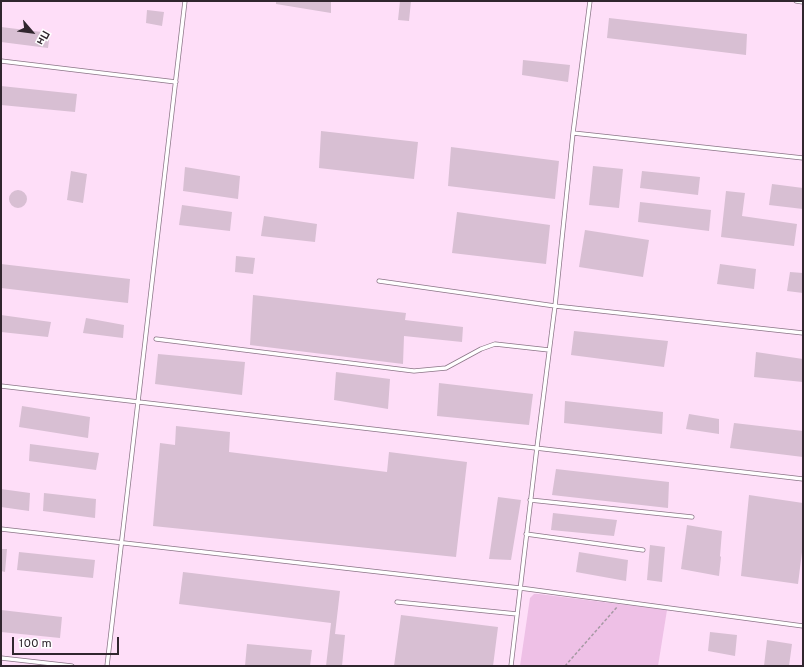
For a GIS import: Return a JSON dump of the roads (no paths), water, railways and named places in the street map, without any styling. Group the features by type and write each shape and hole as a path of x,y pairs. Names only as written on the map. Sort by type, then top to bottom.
{"lane":[{"path":"107,666 185,1"},
{"path":"511,666 530,500 555,306 572,133 590,1"},
{"path":"796,1 803,2"},
{"path":"1,61 176,82"},
{"path":"572,133 803,158"},
{"path":"379,281 555,306 803,332"},
{"path":"156,339 414,371 446,368 495,344 549,350"},
{"path":"1,386 803,479"},
{"path":"530,500 692,518"},
{"path":"1,529 520,588 803,626"},
{"path":"526,534 643,550"},
{"path":"397,602 517,614"},
{"path":"1,658 72,666"}]}
